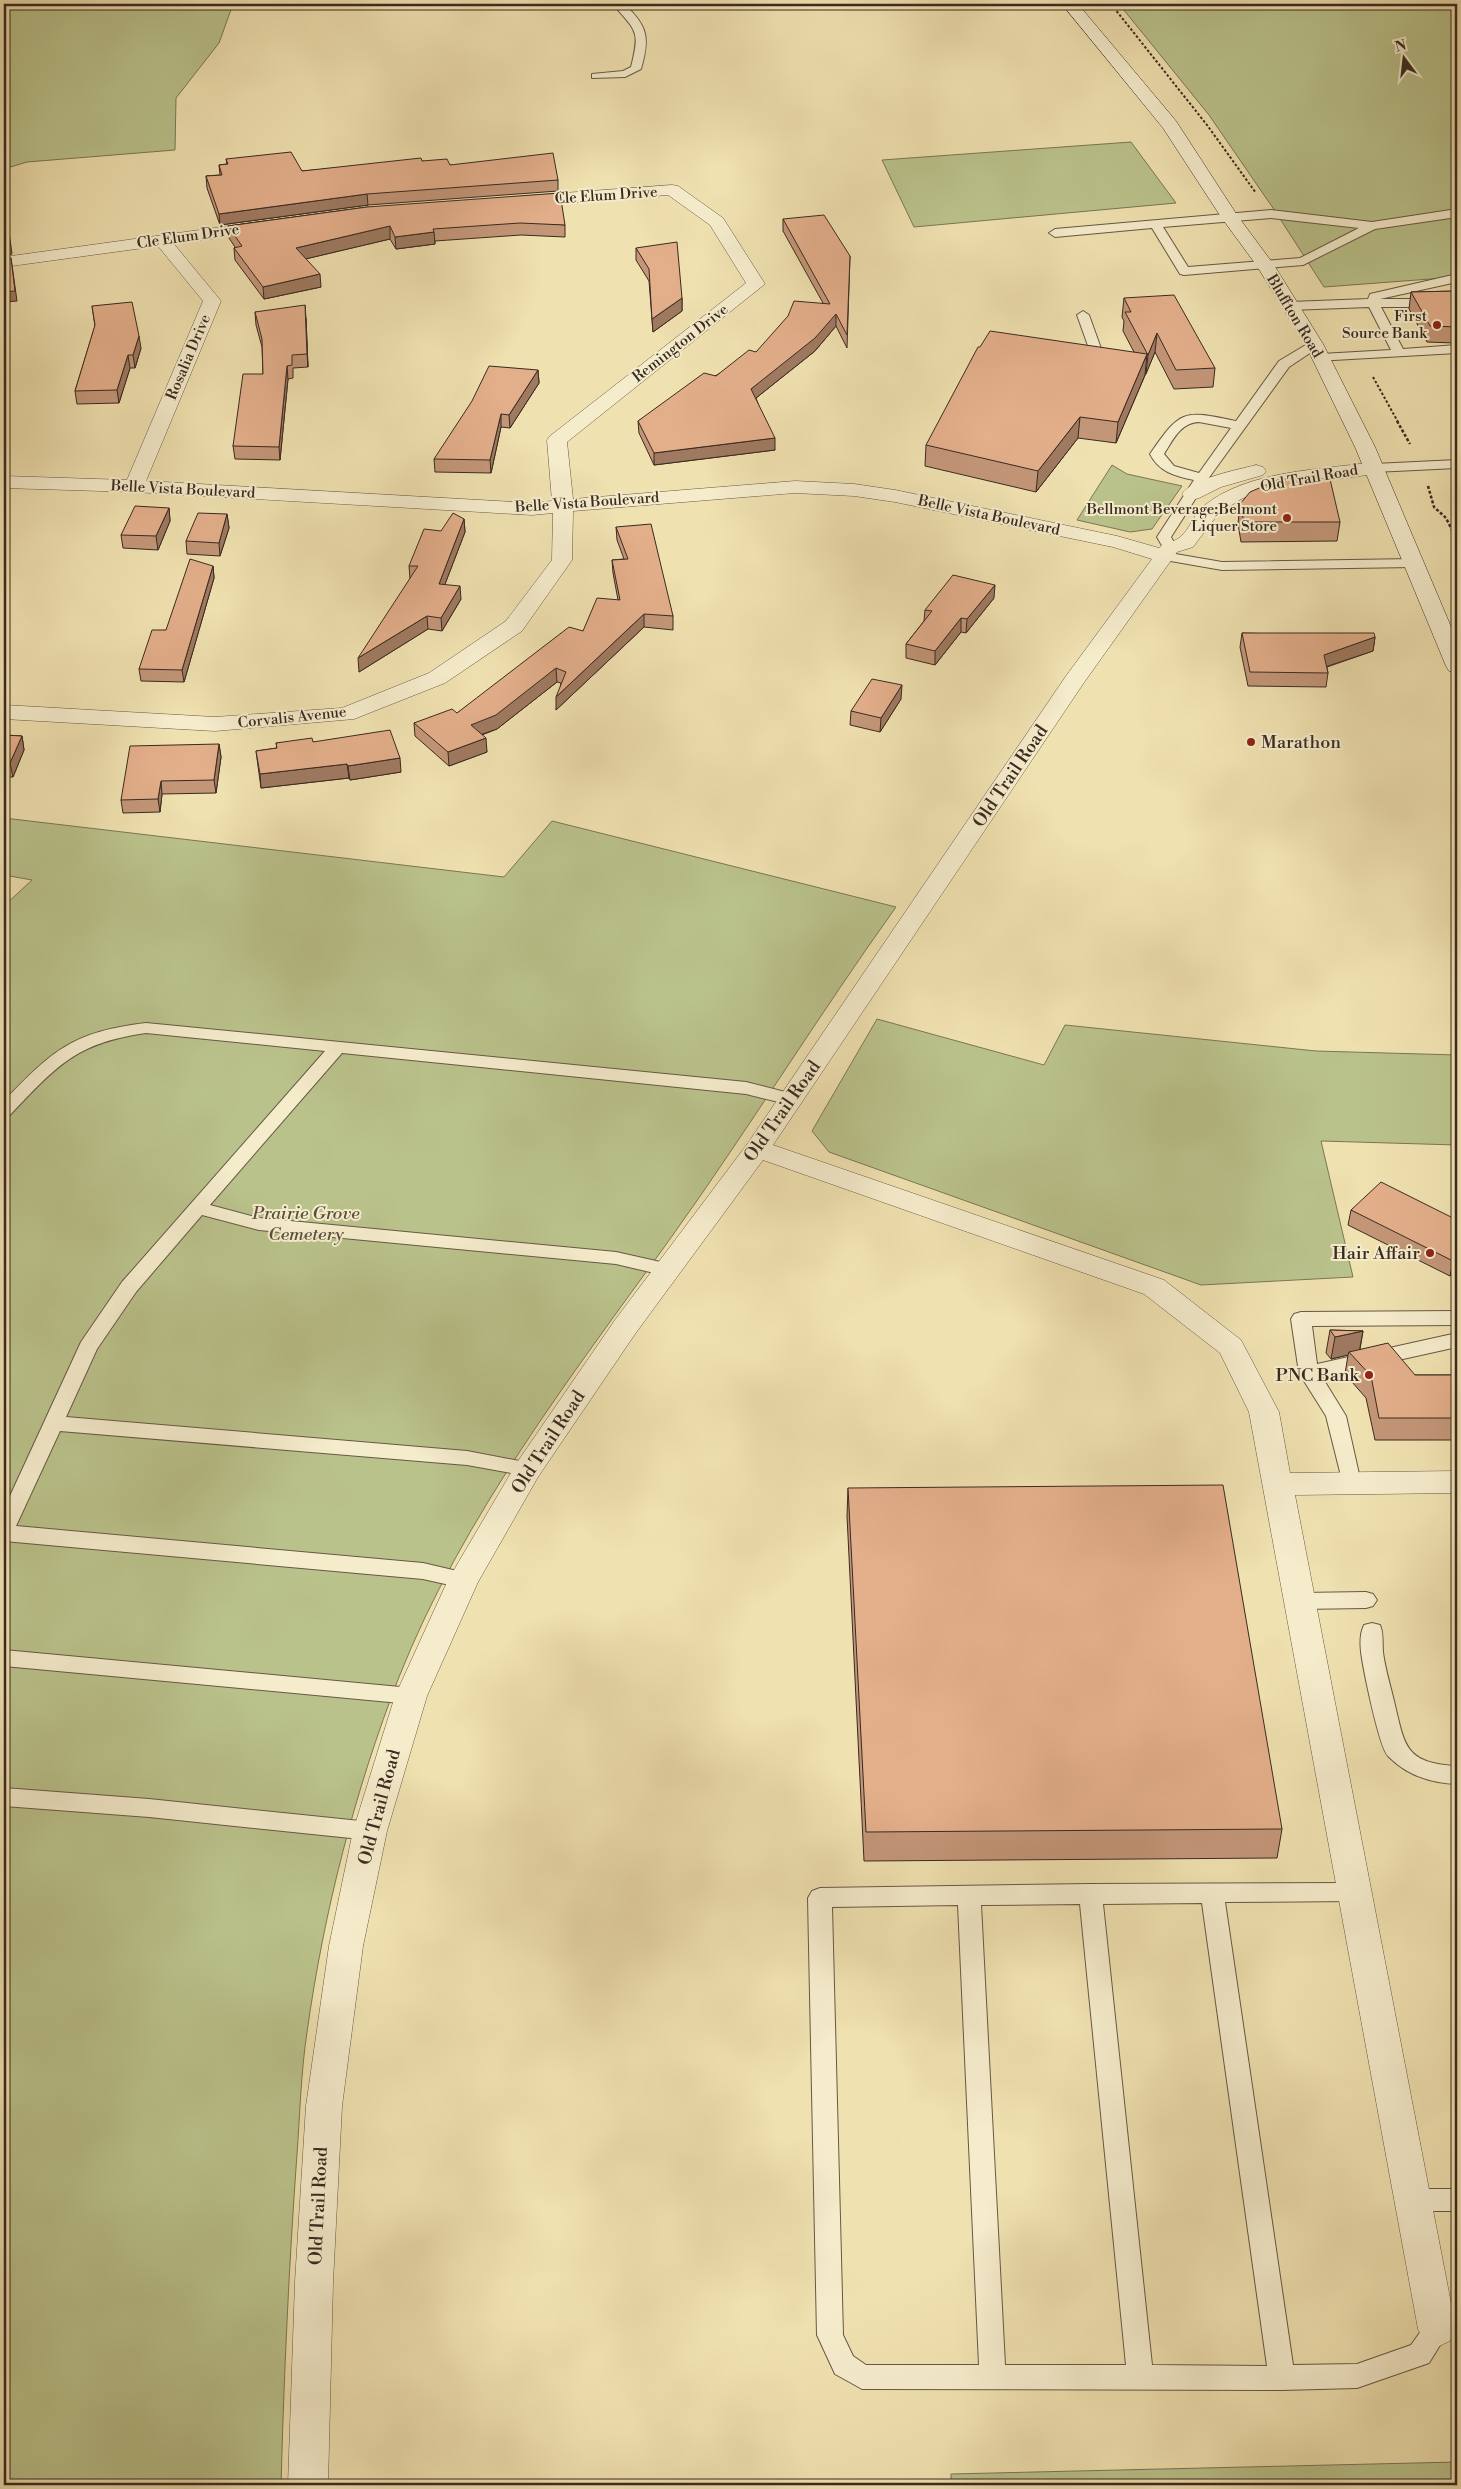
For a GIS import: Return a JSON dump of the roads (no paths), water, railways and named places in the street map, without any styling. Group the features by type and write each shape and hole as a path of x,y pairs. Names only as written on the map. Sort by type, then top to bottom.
{"street":[{"name":"Bluffton Road","path":"1070,4 1170,125 1230,218 1265,266 1317,351 1374,468 1457,666"},
{"name":"Cle Elum Drive","path":"505,202 672,190"},
{"name":"Remington Drive","path":"563,506 556,440 756,284 717,222 672,190"},
{"name":"Cle Elum Drive","path":"4,262 280,224"},
{"name":"Rosalia Drive","path":"134,486 212,301 162,240"},
{"name":"Old Trail Road","path":"1197,486 1255,471 1289,465 1329,464 1374,468"},
{"name":"Old Trail Road","path":"308,2485 314,2282 324,2106 346,1946 370,1831 410,1696 463,1580 528,1469 625,1327 757,1149 1068,690 1167,552 1186,543 1211,510 1234,495 1262,484 1374,468"},
{"name":"Belle Vista Boulevard","path":"4,482 134,486 532,509 795,487 854,490 895,496 1167,552"},
{"name":"Corvalis Avenue","path":"4,712 215,724 346,714 436,678 514,626 562,560 563,506"},
{"path":"757,1149 1154,1287 1231,1347 1264,1412 1414,2200 1436,2329"},
{"path":"1278,1484 1457,1482"}],"lane":[{"path":"596,76 625,74 636,69 642,30 635,19 618,4"},
{"path":"1055,233 1271,214 1372,226 1457,213"},
{"path":"1155,224 1184,271 1265,266 1303,261 1372,226"},
{"path":"1399,353 1374,305 1374,297 1379,294 1457,278"},
{"path":"1290,306 1328,303 1374,305 1457,303"},
{"path":"1082,315 1097,354"},
{"path":"1414,563 1222,566 1167,552 1164,538 1197,486 1284,364 1317,351 1399,353 1457,349"},
{"path":"1197,486 1166,468 1159,462 1157,454 1179,424 1187,420 1200,419 1239,426"},
{"path":"1374,468 1457,464"},
{"path":"4,1111 57,1058 80,1043 100,1035 146,1028 746,1088 791,1099"},
{"path":"337,1048 197,1207 129,1287 107,1318 88,1347 4,1532 423,1571 463,1580"},
{"path":"197,1207 221,1216 259,1224 616,1258 667,1270"},
{"path":"1351,1483 1336,1416 1309,1373 1301,1319 1457,1318"},
{"path":"1309,1373 1457,1340"},
{"path":"53,1423 467,1458 528,1469"},
{"path":"1300,1601 1366,1600"},
{"path":"1372,1631 1372,1651 1394,1748 1411,1764 1437,1774 1457,1775"},
{"path":"4,1658 410,1696"},
{"path":"4,1797 149,1808 370,1831"},
{"path":"1355,1892 1212,1892 820,1898 830,2335 844,2365 862,2377 1282,2378 1356,2376 1420,2354 1436,2329"},
{"path":"1212,1892 1282,2378"},
{"path":"1090,1894 1140,2377"},
{"path":"969,1896 993,2377"},
{"path":"1414,2200 1457,2200"}],"place":[{"name":"First Source Bank","path":"1437,325"},
{"name":"Bellmont Beverage;Belmont Liquer Store","path":"1287,518"},
{"name":"Marathon","path":"1251,742"},
{"name":"Hair Affair","path":"1430,1253"},
{"name":"PNC Bank","path":"1369,1375"}],"park label":[{"name":"Prairie Grove Cemetery","path":"306,1223"}]}
